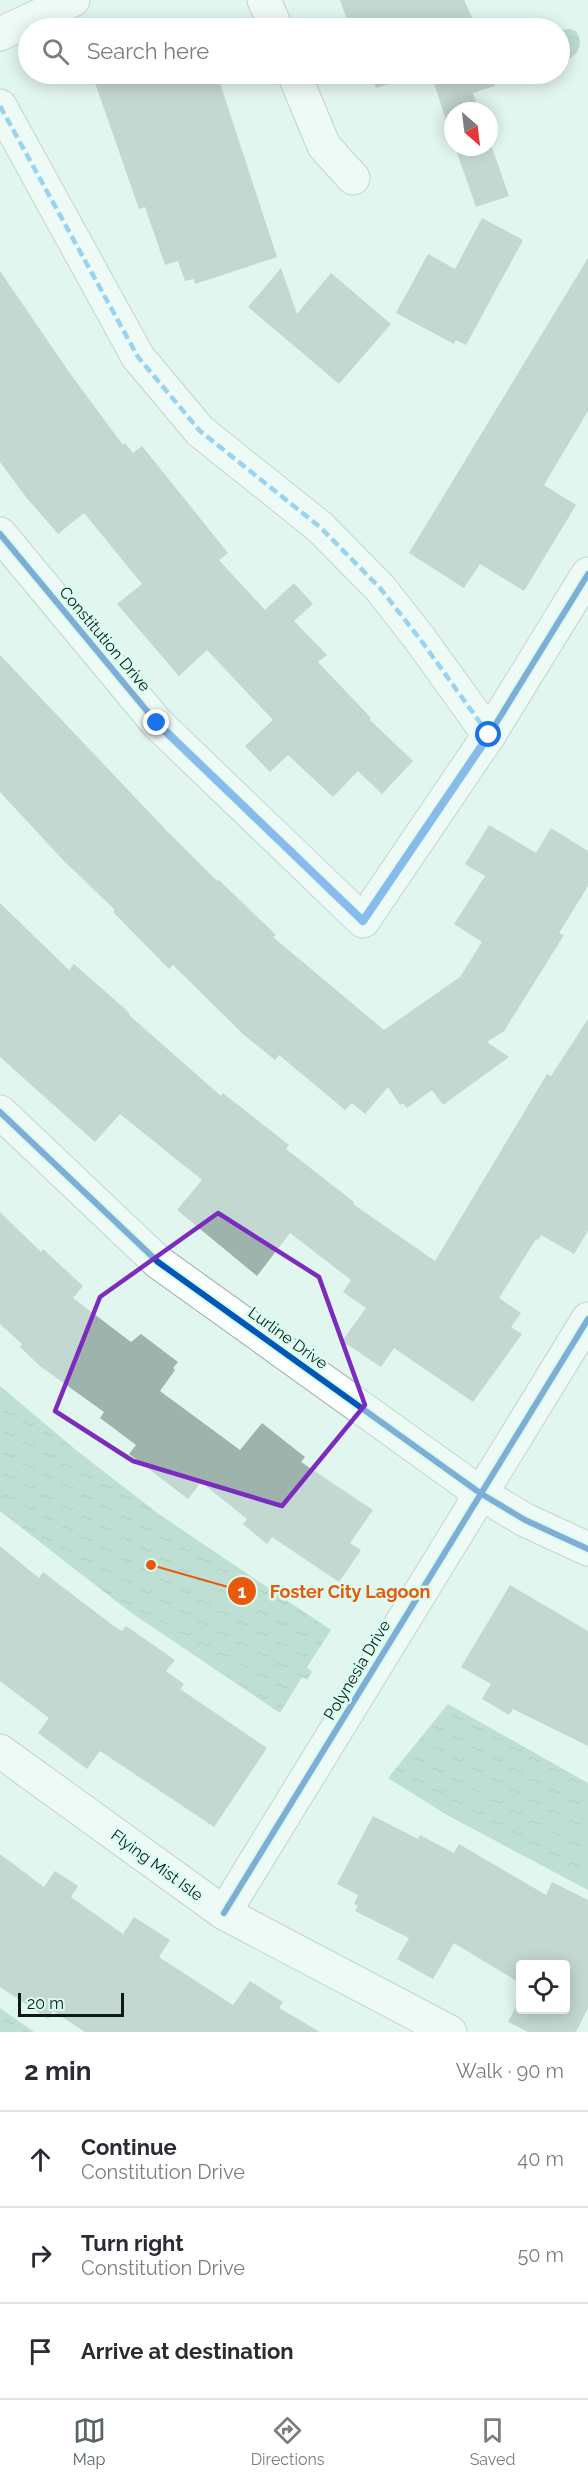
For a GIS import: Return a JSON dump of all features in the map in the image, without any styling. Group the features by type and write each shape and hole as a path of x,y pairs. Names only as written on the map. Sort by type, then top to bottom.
{"street":[{"path":"34,18 73,0"},
{"path":"264,0 272,18"},
{"path":"0,34 18,26"},
{"path":"298,84 324,146 353,178"},
{"path":"0,106 138,357 200,431 320,527 380,588 489,735"},
{"name":"Constitution Drive","path":"0,534 157,723 363,921 489,735 588,574"},
{"name":"Lurline Drive","path":"0,1112 158,1262 480,1494 525,1520 588,1549"},
{"name":"Polynesia Drive","path":"224,1913 588,1318"},
{"name":"Flying Mist Isle","path":"0,1751 224,1913 450,2032"}],"highlighted area":[{"path":"218,1213 319,1277 365,1405 282,1506 133,1461 55,1411 100,1297"}],"water":[{"path":"570,29 576,31 580,42 574,55 570,58"},
{"path":"0,1386 76,1450 160,1515 331,1630 307,1667 312,1672 307,1680 302,1677 280,1713 130,1612 0,1511"},
{"path":"448,1704 588,1783 588,1890 447,1815 388,1778"},
{"path":"0,2008 34,2032 0,2032"}],"building":[{"path":"340,0 464,0 472,18 346,18"},
{"path":"95,84 220,84 277,257 195,284 194,279 185,281 178,261 165,265 145,207 139,209"},
{"path":"375,84 389,84 376,88"},
{"path":"434,84 494,84 495,86 473,93 476,102 444,102 444,114"},
{"path":"458,156 495,156 509,196 476,207"},
{"path":"482,218 523,240 466,345 456,340 454,344 396,313 428,254 455,269"},
{"path":"588,258 588,411 544,485 576,505 524,591 480,564 464,588 409,553"},
{"path":"281,268 297,314 331,273 391,324 339,384 248,307"},
{"path":"0,271 69,372 123,445 125,443 133,453 142,446 228,553 219,560 265,610 294,583 313,604 294,621 327,655 318,662 371,718 370,720 413,761 382,794 358,771 333,797 288,755 270,772 245,746 273,720 207,650 179,676 117,604 142,584 84,513 58,534 0,462"},
{"path":"0,655 167,831 276,935 273,937 384,1030 460,977 482,942 454,924 485,876 465,864 489,825 536,853 551,828 588,851 588,886 559,933 564,935 504,1031 487,1042 509,1057 443,1105 432,1090 407,1108 403,1103 400,1105 388,1087 365,1114 352,1103 345,1110 279,1055 275,1060 244,1035 173,965 169,969 0,792"},
{"path":"0,903 69,970 74,964 221,1096 223,1093 289,1145 286,1149 354,1202 353,1204 435,1261 547,1074 551,1076 588,1019 588,1231 574,1254 541,1235 538,1240 536,1239 499,1298 521,1313 511,1327 522,1334 473,1402 394,1348 381,1367 342,1341 366,1308 343,1292 351,1280 290,1233 257,1276 177,1210 202,1180 120,1114 95,1142 0,1057"},
{"path":"0,1212 41,1252 43,1249 83,1286 73,1298 131,1342 141,1334 178,1362 160,1391 240,1450 262,1423 305,1457 301,1462 373,1510 350,1543 361,1550 339,1582 272,1537 267,1544 243,1524 247,1519 201,1482 188,1499 129,1454 136,1445 100,1418 104,1412 40,1366 20,1347 22,1344 0,1324"},
{"path":"0,1546 39,1578 43,1572 115,1627 122,1631 126,1626 175,1660 166,1671 184,1684 180,1689 267,1748 214,1827 100,1751 87,1769 38,1733 49,1718 0,1681"},
{"path":"510,1585 588,1631 588,1746 513,1709 509,1715 482,1699 491,1684 461,1667"},
{"path":"373,1816 418,1839 420,1835 454,1853 459,1844 546,1895 552,1882 588,1900 588,2008 576,2032 528,2032 508,2022 516,2006 516,2014 570,2014 570,1960 516,1960 516,1981 454,1943 433,1979 397,1959 409,1938 355,1911 358,1906 354,1904 358,1895 337,1884"},
{"path":"0,1854 44,1887 55,1871 78,1886 71,1897 123,1934 134,1917 170,1940 159,1957 233,2005 250,1981 283,2002 279,2008 320,2032 85,2032 53,2011 48,2019 0,1987"}],"marked path":[{"path":"0,106 138,357 200,431 320,527 380,588 489,735"}],"cycle path":[{"path":"0,534 157,723 363,921 489,735 588,574"},
{"path":"0,1112 158,1262 480,1493 525,1520 588,1549"},
{"path":"224,1913 588,1319"}],"place":[{"name":"Foster City Lagoon","path":"151,1565"}],"route":[{"path":"157,723 363,921 489,735"}]}
